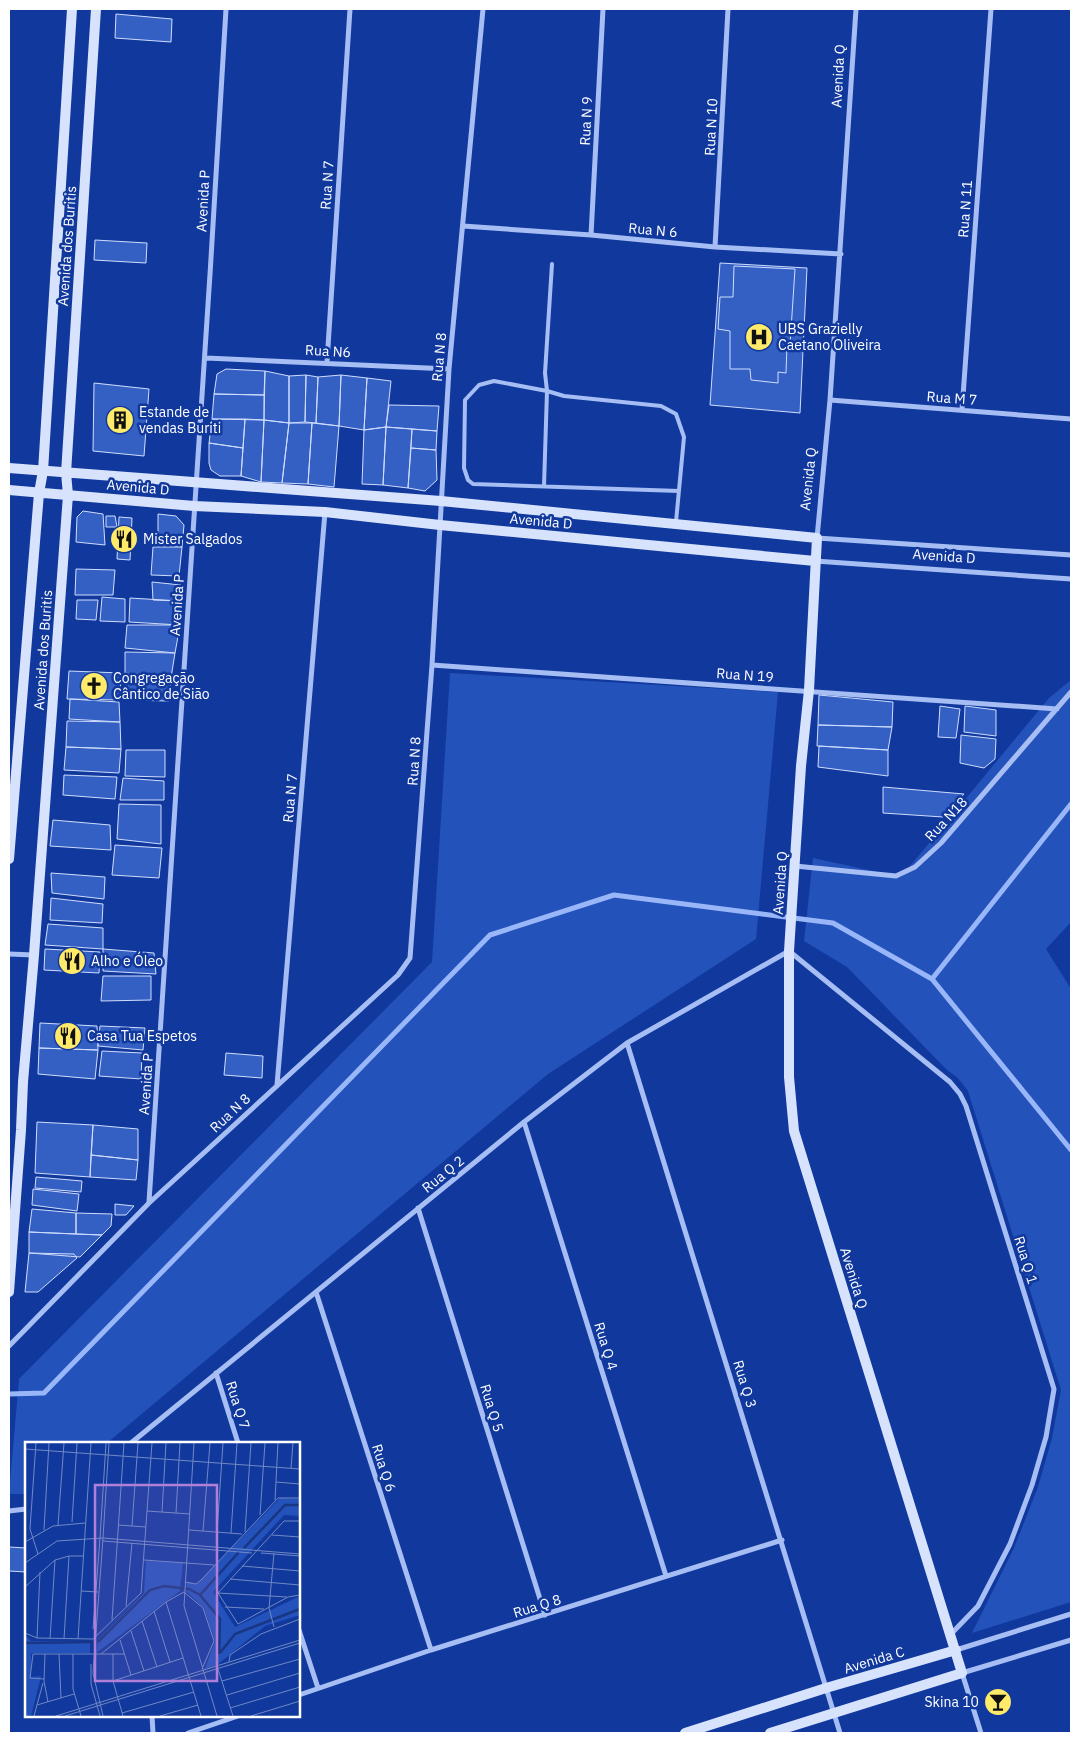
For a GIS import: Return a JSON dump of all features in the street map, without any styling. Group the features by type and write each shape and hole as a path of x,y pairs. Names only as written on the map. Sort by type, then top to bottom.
{"street":[{"name":"Avenida dos Buritis","path":"9,859 39,493 43,471 72,9"},
{"name":"Avenida dos Buritis","path":"9,1292 23,1082 68,495 66,473 96,9"},
{"name":"Avenida P","path":"150,1203 194,506 206,358 226,9"},
{"name":"Rua N 7","path":"327,362 350,9"},
{"name":"Rua N 8","path":"9,1346 150,1203 276,1085 398,975 410,958 432,665 449,369 483,9"},
{"name":"Rua N 9","path":"591,235 603,9"},
{"name":"Rua N 10","path":"715,247 728,9"},
{"name":"Avenida Q","path":"856,9 841,254 830,400 816,538 809,690 801,766 789,951 789,1077 794,1131 981,1733"},
{"name":"Rua N 11","path":"962,410 991,9"},
{"name":"Rua N 6","path":"463,226 591,235 715,247 841,254"},
{"name":"Rua N6","path":"206,358 449,369"},
{"name":"Rua M 7","path":"830,400 1071,419"},
{"name":"Avenida D","path":"9,468 441,501 816,538 1071,555"},
{"name":"Avenida D","path":"9,490 194,506 325,512 815,561 1071,579"},
{"name":"Rua N 7","path":"276,1085 325,512"},
{"name":"Rua N 19","path":"432,665 809,690 1057,709"},
{"name":"Rua N18","path":"795,866 896,876 909,871 941,843 1071,692"},
{"name":"Rua Q 2","path":"132,1442 524,1122 627,1043 789,951"},
{"name":"Rua Q 1","path":"789,951 950,1082 960,1094 969,1115 1054,1389 1046,1437 1032,1485 1010,1544 978,1606 951,1634"},
{"path":"9,954 34,955"},
{"name":"Rua Q 3","path":"627,1043 782,1540 840,1733"},
{"name":"Rua Q 4","path":"524,1122 666,1576"},
{"name":"Rua Q 5","path":"418,1208 545,1615"},
{"name":"Rua Q 6","path":"316,1292 431,1650"},
{"name":"Rua Q 7","path":"216,1373 238,1442"},
{"path":"9,1511 25,1509"},
{"name":"Rua Q 8","path":"300,1694 431,1650 782,1540"},
{"name":"Avenida C","path":"685,1733 1071,1614"},
{"path":"300,1633 318,1688"},
{"path":"770,1733 1071,1640"},
{"path":"152,1717 153,1733"},
{"path":"188,1733 235,1717"}],"lane":[{"path":"544,486 547,390 545,373 552,264"},
{"path":"676,524 679,492 684,437 676,414 661,406 564,396 547,390 494,380 478,385 465,400 464,468 468,480 473,484 679,492"}],"shaded area":[{"path":"450,673 778,692 756,939 548,1074 108,1442 25,1442 25,1494 9,1494 19,1379 432,962"},
{"path":"1071,680 1071,922 1046,949 1071,989 1071,1602 972,1633 1014,1548 1038,1487 1052,1438 1061,1390 968,1091 958,1078 947,1070 847,967 804,941 813,858 901,877 1049,698"}],"building":[{"path":"116,14 172,19 171,42 115,38"},
{"path":"95,240 147,243 146,263 94,260"},
{"name":"UBS Grazielly Caetano Oliveira","path":"720,263 807,268 800,413 710,405"},
{"path":"734,266 795,269 790,345 787,345 786,373 778,372 778,383 751,380 750,369 730,369 730,331 718,329 720,297 733,297"},
{"path":"226,369 265,371 264,395 214,394 217,374"},
{"path":"265,371 289,376 289,423 264,420"},
{"path":"306,375 305,422 289,423 289,376"},
{"path":"306,375 318,377 316,423 305,422"},
{"path":"341,375 339,426 316,423 318,377"},
{"path":"341,375 367,378 364,430 339,426"},
{"path":"367,378 391,381 386,427 364,430"},
{"name":"Estande de vendas Buriti","path":"94,383 149,389 144,456 93,451"},
{"path":"214,394 264,395 264,420 212,419"},
{"path":"389,405 439,406 437,431 386,427"},
{"path":"212,419 245,419 243,448 209,443"},
{"path":"245,419 264,420 261,482 241,476"},
{"path":"264,420 289,423 282,483 261,482"},
{"path":"289,423 312,423 308,484 282,483"},
{"path":"312,423 339,426 334,487 308,484"},
{"path":"386,427 383,485 362,484 364,430"},
{"path":"386,427 412,429 408,488 383,485"},
{"path":"412,429 437,431 436,450 411,448"},
{"path":"209,443 243,448 241,476 220,476 211,470"},
{"path":"411,448 436,450 437,480 425,491 408,488"},
{"path":"83,511 103,514 105,545 76,542 77,517"},
{"path":"158,514 176,516 184,525 182,547 158,544"},
{"path":"106,516 115,516 117,527 106,527"},
{"name":"Mister Salgados","path":"119,517 132,518 130,560 117,559"},
{"path":"153,547 182,547 179,576 151,575"},
{"path":"76,569 115,570 113,595 75,595"},
{"path":"152,582 181,585 180,601 153,600"},
{"path":"102,597 125,599 125,622 100,621"},
{"path":"130,598 180,601 180,625 129,622"},
{"path":"77,600 98,600 96,620 76,619"},
{"path":"127,625 180,625 175,653 125,648"},
{"path":"125,652 175,653 171,678 125,673"},
{"name":"Congregação Cântico de Sião","path":"69,671 121,673 120,700 67,699"},
{"path":"125,678 171,678 169,701 125,700"},
{"path":"819,695 893,702 892,727 818,725"},
{"path":"70,699 119,702 120,722 69,719"},
{"path":"940,706 960,709 956,738 938,737"},
{"path":"965,706 996,710 996,736 964,732"},
{"path":"67,721 120,722 121,749 66,747"},
{"path":"818,725 892,727 888,750 817,746"},
{"path":"961,735 996,739 995,759 984,768 960,763"},
{"path":"819,746 888,750 888,776 818,767"},
{"path":"66,747 121,749 119,773 64,770"},
{"path":"126,750 165,750 165,777 125,776"},
{"path":"64,775 117,777 115,799 63,795"},
{"path":"123,778 164,781 164,800 120,800"},
{"path":"883,787 964,794 943,817 883,813"},
{"path":"119,804 161,805 161,844 117,839"},
{"path":"53,820 110,825 111,850 50,846"},
{"path":"115,845 162,848 159,878 112,875"},
{"path":"51,873 105,877 104,899 52,893"},
{"path":"51,898 103,904 102,923 50,920"},
{"path":"48,924 103,928 103,949 45,945"},
{"name":"Alho e Óleo","path":"45,949 100,952 99,973 44,970"},
{"path":"103,949 154,953 156,974 103,971"},
{"path":"103,976 151,976 151,1000 101,1001"},
{"name":"Casa Tua Espetos","path":"40,1023 97,1026 98,1050 39,1048"},
{"path":"100,1026 145,1028 143,1050 98,1046"},
{"path":"39,1048 98,1050 95,1079 38,1074"},
{"path":"102,1051 142,1053 141,1079 99,1076"},
{"path":"226,1053 263,1056 262,1078 224,1075"},
{"path":"37,1122 93,1125 90,1177 35,1173"},
{"path":"93,1125 138,1129 138,1160 91,1155"},
{"path":"91,1155 138,1160 136,1180 90,1177"},
{"path":"36,1177 82,1181 81,1192 35,1188"},
{"path":"33,1189 79,1194 77,1211 32,1205"},
{"path":"115,1204 134,1206 126,1215 115,1215"},
{"path":"32,1209 76,1213 76,1234 29,1232"},
{"path":"76,1213 112,1214 111,1226 102,1235 76,1234"},
{"path":"29,1232 102,1235 80,1257 29,1253"},
{"path":"29,1253 74,1254 77,1258 38,1292 25,1292"},
{"path":"9,1547 25,1548 25,1572 9,1571"}],"waterway":[{"path":"932,979 1071,804"},
{"path":"9,1394 44,1393 490,935 614,895 833,923 932,979 1071,1150"}],"place":[{"name":"UBS Grazielly Caetano Oliveira","path":"759,337"},
{"name":"Estande de vendas Buriti","path":"120,420"},
{"name":"Mister Salgados","path":"124,539"},
{"name":"Congregação Cântico de Sião","path":"94,686"},
{"name":"Alho e Óleo","path":"72,961"},
{"name":"Casa Tua Espetos","path":"68,1036"},
{"name":"Skina 10","path":"998,1702"}]}
